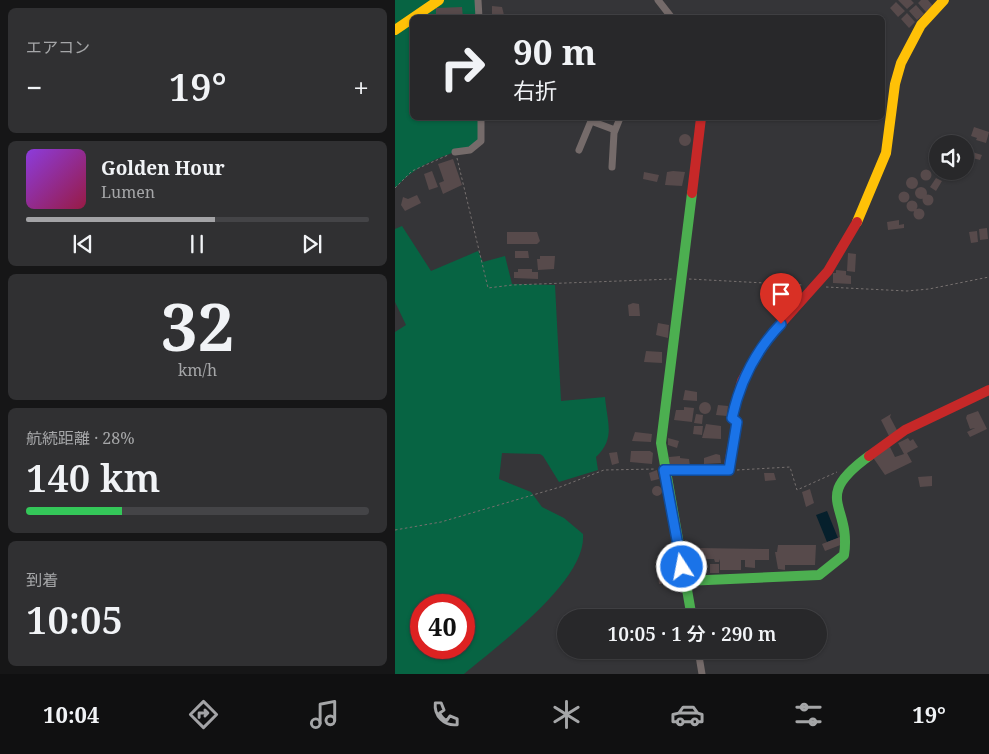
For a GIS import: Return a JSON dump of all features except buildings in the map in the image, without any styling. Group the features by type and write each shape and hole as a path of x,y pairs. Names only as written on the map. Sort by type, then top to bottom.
{"street":[{"path":"417,15 439,0"},
{"path":"478,0 479,15"},
{"path":"658,0 670,15"},
{"path":"664,470 729,470 737,422 732,418 746,374 769,337 816,286 843,248 881,167 888,141 895,84 901,63 921,25 943,0"},
{"path":"395,30 410,20"},
{"path":"455,152 470,150 481,141 481,120"},
{"path":"612,167 615,130 620,120"},
{"path":"690,609 664,470 661,443 701,120"},
{"path":"579,150 591,121 615,130"},
{"path":"685,581 819,575 843,555 847,537 836,503 837,491 842,480 861,462 905,430 989,390"},
{"path":"700,659 702,674"}],"path":[{"path":"395,188 412,171 455,152 488,288 512,285 681,278 857,290 907,291 929,289 989,277"},
{"path":"729,470 790,467 797,490 843,470"},
{"path":"395,530 441,522 560,487 604,470 664,470"}],"green space":[{"path":"395,0 478,0 479,15 410,15 410,120 481,120 481,141 471,147 428,163 408,176 395,188"},
{"path":"402,226 431,271 478,251 483,262 505,256 512,284 555,285 561,401 605,397 609,429 606,443 596,457 598,470 559,482 540,454 502,453 499,479 531,492 542,507 564,518 583,534 580,552 571,572 538,611 464,674 395,674 395,332 406,325 395,302 395,229"}],"water":[{"path":"827,511 838,538 827,542 816,515"}],"traffic: fast":[{"path":"690,609 661,443 692,193"},
{"path":"685,581 819,575 844,555 845,538 837,502 837,493 841,482 869,456"}],"traffic: slow":[{"path":"417,15 439,0"},
{"path":"857,222 886,153 895,84 901,63 921,25 944,0"},
{"path":"395,30 410,20"}],"traffic: jam":[{"path":"692,193 701,120"},
{"path":"664,469 728,470 737,422 732,418 742,381 769,337 828,271 857,222"},
{"path":"869,456 905,430 989,390"}],"route":[{"path":"682,567 664,470 729,470 737,422 732,418 737,396 757,354 781,324"}]}
